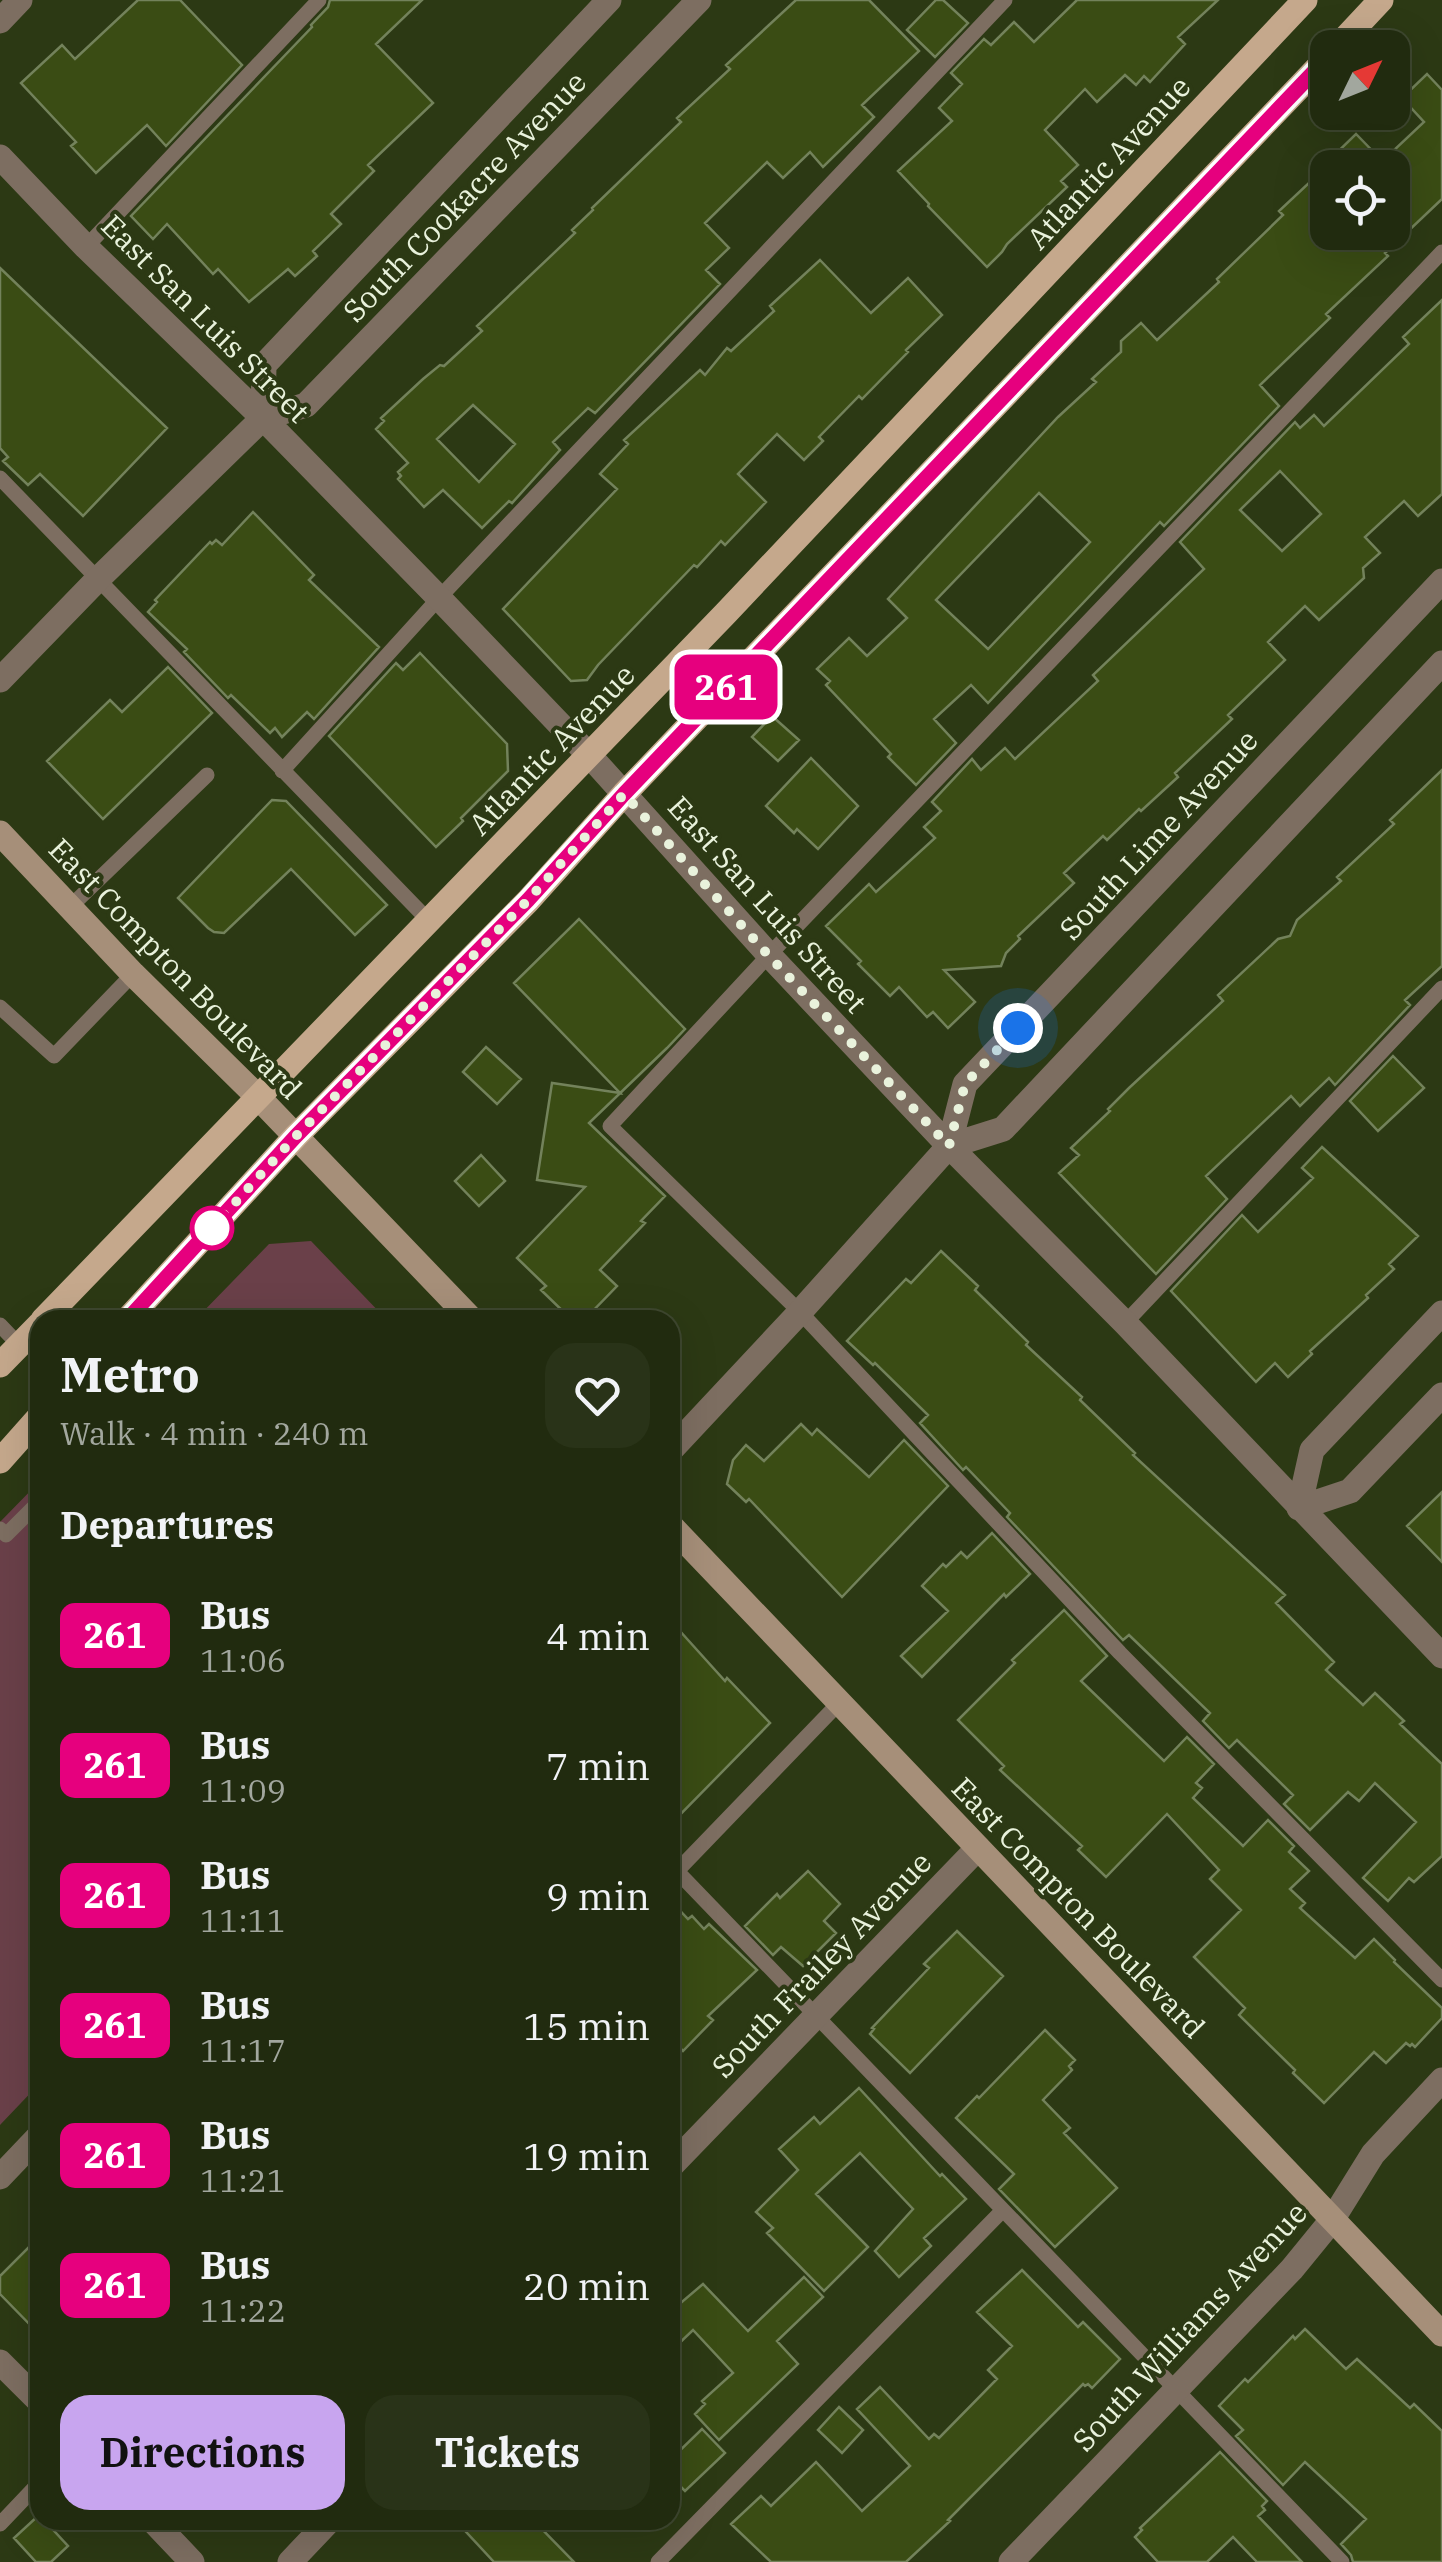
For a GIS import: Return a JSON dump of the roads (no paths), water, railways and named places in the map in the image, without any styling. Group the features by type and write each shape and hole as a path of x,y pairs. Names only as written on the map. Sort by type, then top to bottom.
{"main road":[{"name":"Atlantic Avenue","path":"54,1310 590,755 1306,0"},
{"path":"1353,30 1382,0"},
{"path":"135,1310 296,1136 528,900 624,794 1310,75"},
{"name":"East Compton Boulevard","path":"0,834 462,1310"},
{"name":"Atlantic Avenue","path":"0,1365 30,1334"},
{"path":"0,1461 30,1427"},
{"name":"East Compton Boulevard","path":"680,1535 1442,2334"}],"street":[{"path":"0,21 20,0"},
{"name":"South Cookacre Avenue","path":"263,418 264,365 609,0"},
{"name":"South Cookacre Avenue","path":"0,680 263,418 306,405 699,0"},
{"name":"East San Luis Street","path":"0,157 439,598 590,755 769,956 949,1146 1125,1323 1442,1656"},
{"name":"South Lime Avenue","path":"680,1440 949,1146 965,1084 1442,582"},
{"path":"949,1146 1003,1129 1442,663"},
{"path":"1299,1508 1312,1450 1442,1312"},
{"path":"1299,1508 1350,1491 1442,1394"},
{"name":"South Frailey Avenue","path":"680,2157 978,1848"},
{"name":"South Williams Avenue","path":"1011,2562 1292,2269 1332,2220 1373,2154 1442,2080"},
{"path":"0,2176 30,2144"},
{"path":"0,2362 30,2392"},
{"path":"162,2530 192,2562"},
{"path":"290,2562 320,2530"}],"lane":[{"path":"86,247 318,0"},
{"path":"282,771 439,598 1005,0"},
{"path":"1442,252 610,1126 800,1312 1120,1653 1442,1980"},
{"path":"0,478 430,922"},
{"path":"70,907 207,775"},
{"path":"0,1007 54,1056 133,974"},
{"path":"1125,1323 1442,988"},
{"path":"0,1325 19,1345"},
{"path":"3,1532 30,1509"},
{"path":"680,1860 840,1702"},
{"path":"680,1874 1342,2562"},
{"path":"658,2562 1002,2211"},
{"path":"0,2524 30,2492"}]}
